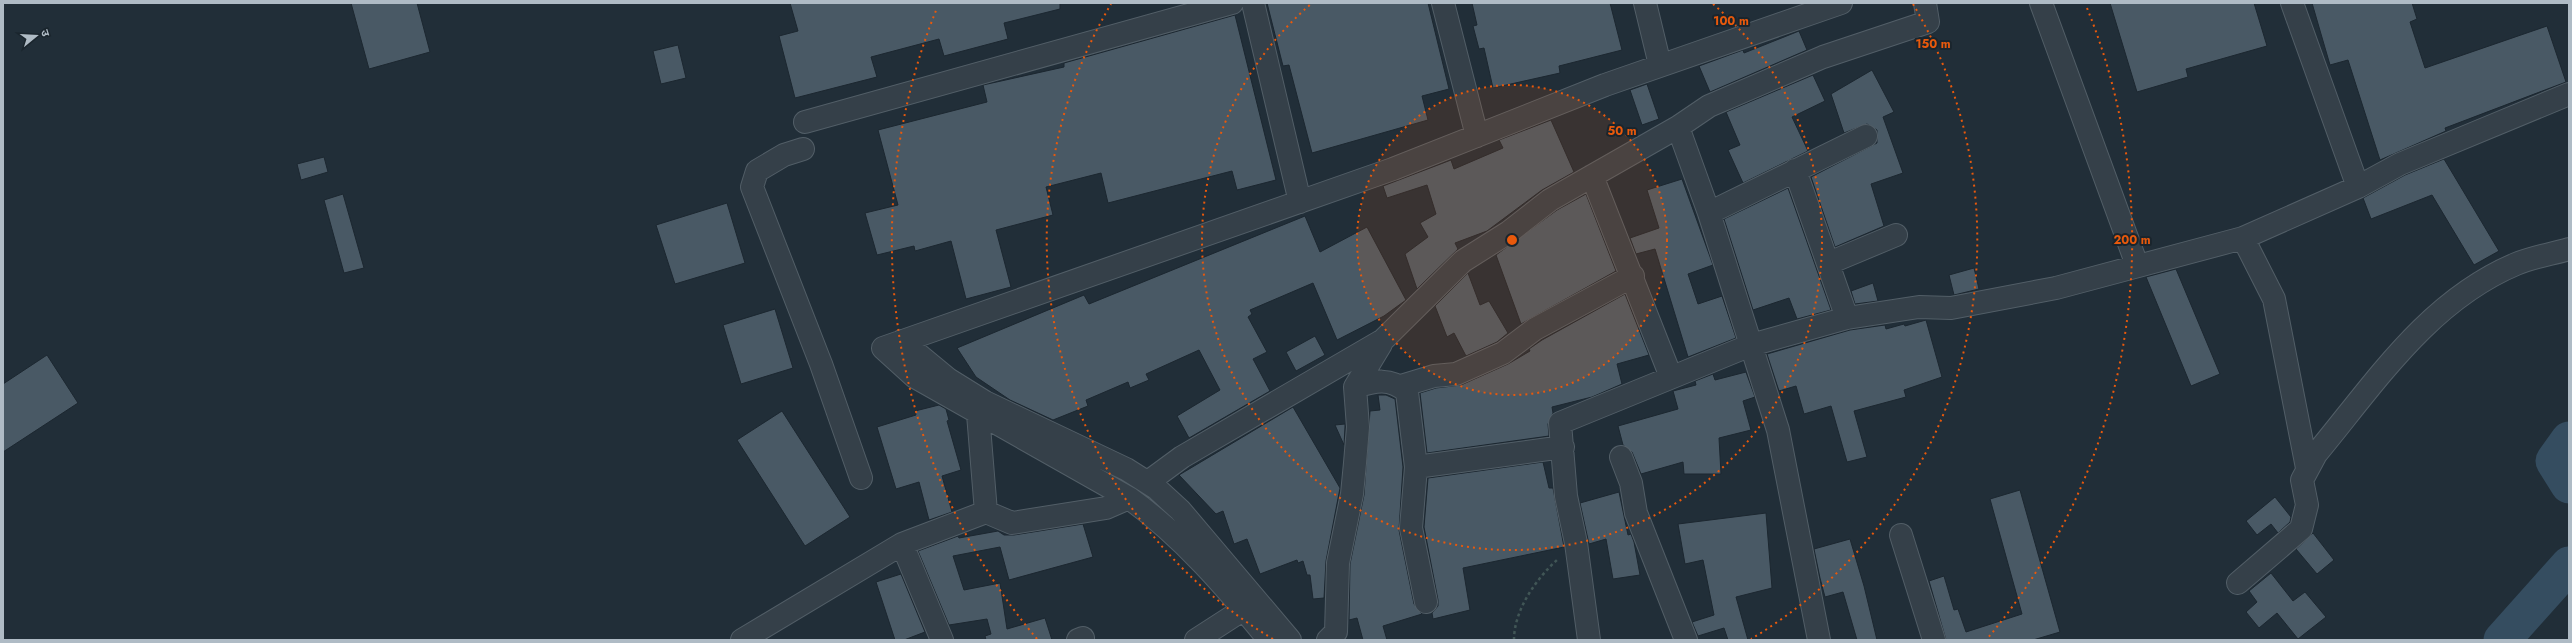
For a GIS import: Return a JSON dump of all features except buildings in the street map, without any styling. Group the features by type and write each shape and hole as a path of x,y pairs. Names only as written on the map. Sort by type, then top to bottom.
{"street":[{"path":"805,122 1232,3"},
{"path":"1253,3 1300,202"},
{"path":"1443,3 1477,136"},
{"path":"1645,3 1660,65"},
{"path":"892,344 1393,169 1660,65 1841,3"},
{"path":"1148,482 1182,457 1383,340 1463,261 1509,232 1550,200 1678,127 1709,106 1823,57 1928,22 1925,3"},
{"path":"2041,3 2137,265"},
{"path":"2292,3 2358,187"},
{"path":"1589,640 1576,543 1566,496 1560,422 1752,346 1847,318 1919,307 1951,308 2056,288 2137,265 2243,238 2358,187 2400,164 2569,94"},
{"path":"1678,127 1709,213 1778,430 1819,640"},
{"path":"1709,213 1866,136"},
{"path":"803,149 784,155 757,171 752,187 821,364 861,478"},
{"path":"1795,170 1829,263 1847,318"},
{"path":"1592,176 1671,377"},
{"path":"1829,263 1896,235"},
{"path":"2243,238 2274,299 2307,468"},
{"path":"2238,583 2301,529 2307,505 2302,480 2307,468 2316,454 2416,333 2439,311 2490,277 2517,264 2569,250"},
{"path":"1401,386 1434,376 1456,374 1503,353 1536,329 1632,276"},
{"path":"1328,640 1336,632 1338,563 1352,494 1358,427 1355,387 1383,340"},
{"path":"892,344 915,377 1129,498 1156,517 1191,550 1244,609 1269,640"},
{"path":"892,344 984,402 1126,469 1148,482 1180,510 1290,640"},
{"path":"1355,387 1378,380 1394,382 1407,392 1416,467 1411,528 1426,602"},
{"path":"978,414 986,512"},
{"path":"1416,467 1563,448"},
{"path":"1621,457 1631,483 1636,513 1686,640"},
{"path":"750,638 902,544 986,512 1012,523 1106,508 1129,498"},
{"path":"1901,535 1934,640"},
{"path":"902,544 942,640"},
{"path":"1196,640 1244,609"}],"path":[{"path":"1514,640 1520,609 1534,587 1550,566 1576,543"}],"waterway":[{"path":"2569,440 2554,461 2569,485"},
{"path":"2502,640 2569,565"}]}
